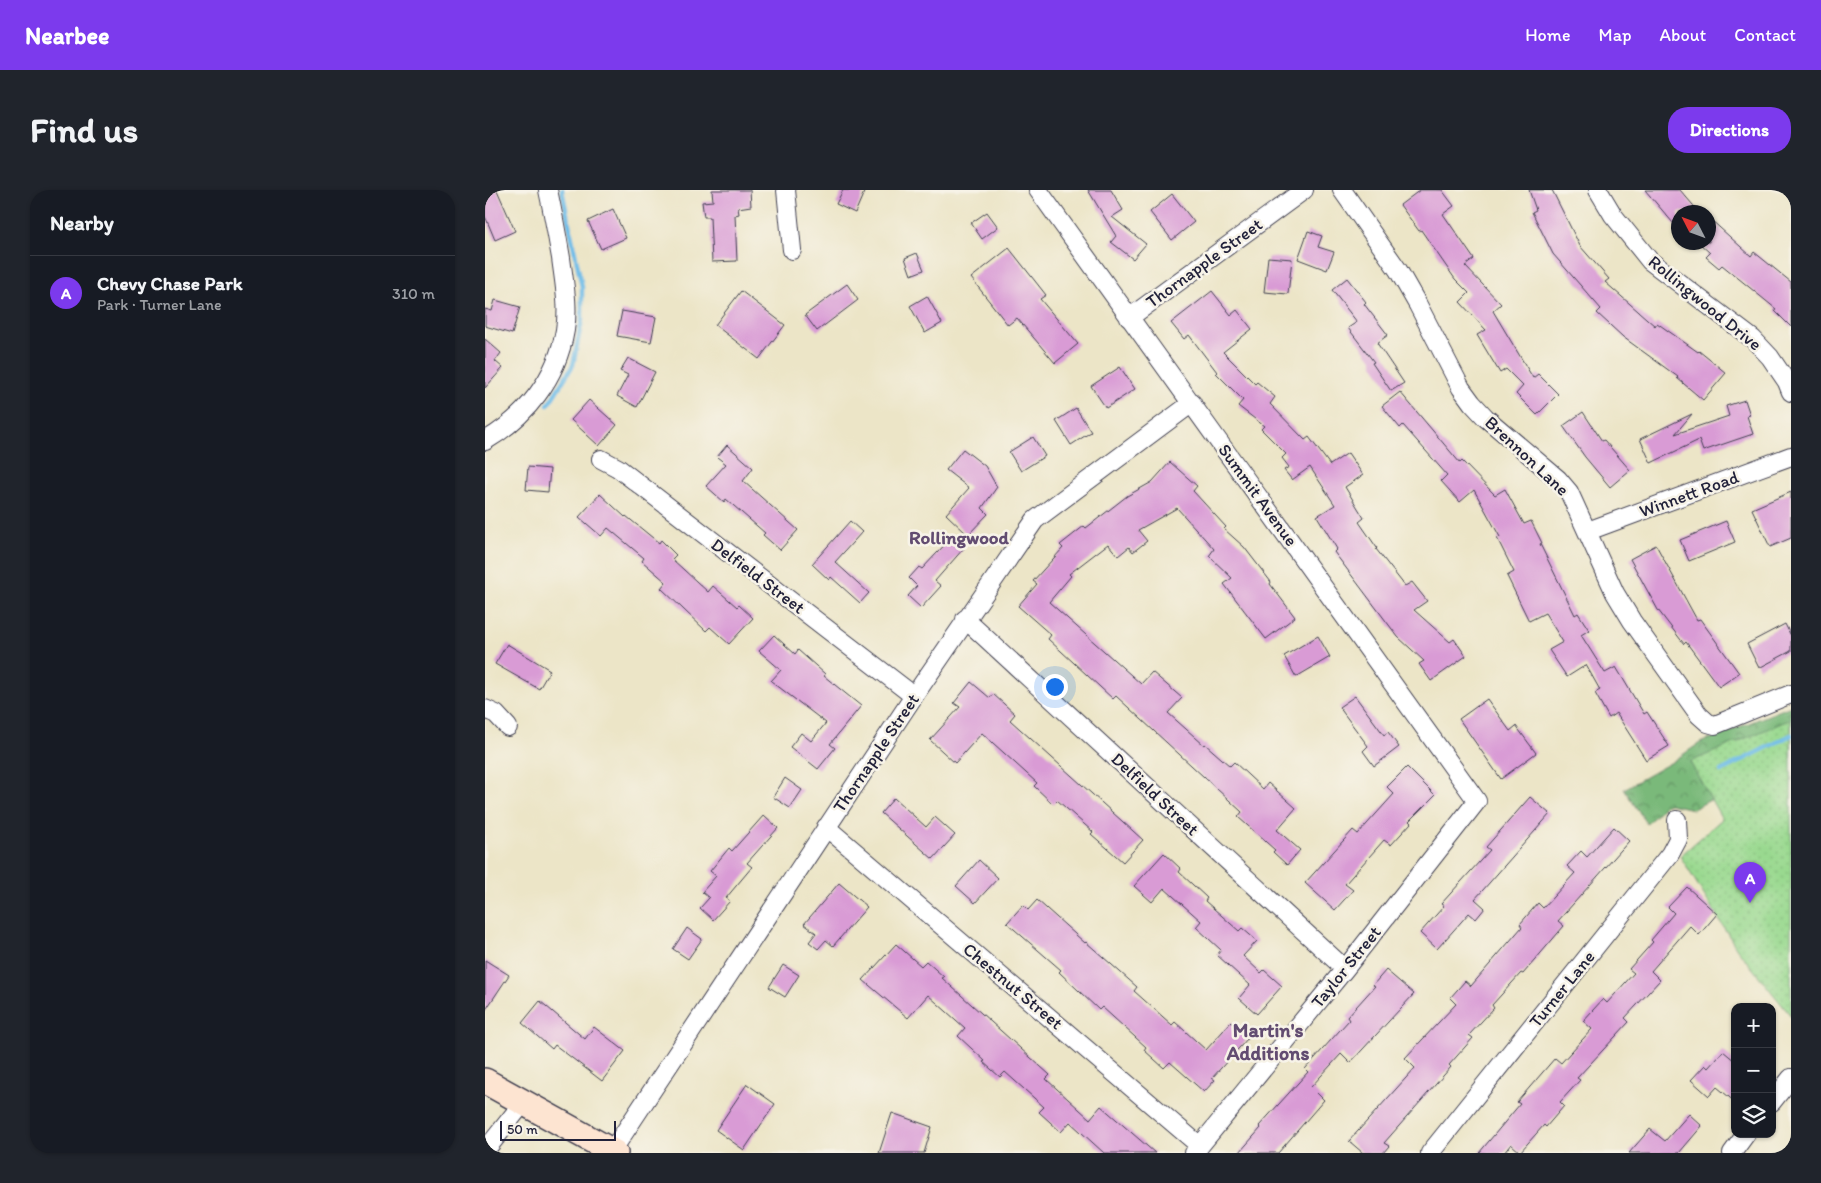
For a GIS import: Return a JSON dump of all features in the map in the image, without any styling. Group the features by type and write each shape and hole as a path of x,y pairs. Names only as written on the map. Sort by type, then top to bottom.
{"main road":[{"path":"485,1081 614,1152"}],"street":[{"path":"485,441 497,434 525,410 546,384 557,362 565,330 567,296 548,190"},
{"path":"786,190 792,250"},
{"name":"Summit Avenue","path":"1038,190 1477,801"},
{"name":"Thornapple Street","path":"1129,318 1304,190"},
{"name":"Brennon Lane","path":"1342,190 1410,291 1461,388 1486,418 1557,479 1569,492 1615,593 1632,621 1699,715 1708,723 1715,725 1791,694"},
{"name":"Rollingwood Drive","path":"1598,190 1613,215 1650,261 1753,339 1770,357 1787,382 1791,392"},
{"name":"Thornapple Street","path":"614,1152 826,827 965,619 1035,520 1192,403"},
{"name":"Winnett Road","path":"1587,531 1791,456"},
{"name":"Delfield Street","path":"601,459 618,468 914,696"},
{"name":"Delfield Street","path":"965,619 1345,970"},
{"path":"485,709 496,714 508,727"},
{"name":"Taylor Street","path":"1197,1149 1345,970 1477,801"},
{"name":"Turner Lane","path":"1431,1153 1670,854 1678,839 1677,820"},
{"name":"Chestnut Street","path":"826,827 1197,1149"},
{"path":"1776,1097 1791,1078"},
{"path":"485,1151 523,1103"},
{"path":"1732,1153 1743,1138"}],"green space":[{"path":"1791,706 1791,758 1693,809 1670,804 1665,805 1647,824 1624,789 1672,762 1700,743"},
{"path":"1791,719 1791,1016 1737,949 1680,856 1722,819 1690,762"}],"building":[{"path":"485,190 497,190 515,231 495,240 485,216"},
{"path":"712,190 750,190 751,206 738,208 739,214 735,215 737,261 712,262 710,217 704,217 702,202 713,201"},
{"path":"843,190 865,190 855,213 836,204"},
{"path":"1088,190 1111,190 1123,210 1112,217 1146,244 1133,259 1111,242 1116,236"},
{"path":"1420,190 1442,190 1454,206 1443,214 1474,259 1465,266 1501,304 1493,311 1533,378 1538,374 1558,394 1537,415 1516,394 1523,386 1506,369 1500,373 1477,335 1486,330 1460,302 1469,293 1455,279 1421,230 1419,231 1400,205"},
{"path":"1529,190 1552,190 1580,246 1609,279 1605,282 1655,326 1657,323 1699,351 1726,373 1703,400 1678,377 1623,337 1597,313 1601,309 1553,254 1532,212 1536,210"},
{"path":"1645,190 1680,190 1693,205 1671,205 1671,221"},
{"path":"1172,194 1194,222 1172,240 1150,212"},
{"path":"613,209 626,238 601,249 588,221"},
{"path":"987,212 998,227 982,239 971,223"},
{"path":"1716,224 1751,256 1754,252 1791,282 1791,327 1775,311 1776,309 1722,265 1719,268 1706,257 1710,253 1707,250 1716,250"},
{"path":"1308,231 1322,236 1318,247 1334,252 1327,270 1298,259"},
{"path":"1009,248 1046,295 1040,299 1078,344 1055,363 1017,318 1008,325 971,278"},
{"path":"917,253 924,270 911,275 905,258"},
{"path":"1268,257 1292,259 1288,294 1264,292"},
{"path":"1347,278 1388,335 1377,343 1404,383 1391,391 1372,363 1374,362 1348,328 1357,322 1332,290"},
{"path":"847,284 858,300 817,331 805,315"},
{"path":"741,291 785,325 759,359 715,325"},
{"path":"1212,291 1231,315 1237,310 1252,329 1223,352 1255,384 1257,382 1275,397 1270,404 1305,440 1309,437 1330,465 1348,453 1363,475 1345,487 1364,518 1359,522 1376,549 1405,586 1412,582 1427,601 1414,610 1450,642 1454,639 1466,656 1431,681 1419,664 1424,661 1398,637 1334,552 1337,549 1317,516 1335,505 1310,467 1292,480 1284,470 1289,467 1282,458 1286,454 1261,429 1264,426 1238,406 1243,400 1216,373 1189,335 1184,339 1171,323"},
{"path":"927,296 942,323 925,333 910,306"},
{"path":"495,300 520,307 512,334 485,326 485,309 492,311"},
{"path":"622,311 656,317 651,342 617,336"},
{"path":"485,339 501,353 495,361 503,368 485,388"},
{"path":"628,358 655,372 637,407 617,396 628,375 620,371"},
{"path":"1120,367 1135,389 1106,408 1091,386"},
{"path":"1400,392 1460,463 1462,461 1495,495 1505,489 1524,524 1531,521 1542,543 1540,544 1575,615 1578,613 1589,630 1581,635 1605,673 1616,667 1644,714 1647,712 1669,746 1646,760 1616,713 1609,718 1595,693 1600,690 1586,665 1567,677 1549,650 1563,642 1545,613 1529,621 1507,576 1514,572 1497,538 1500,537 1474,490 1460,502 1441,481 1447,475 1403,425 1400,428 1382,406"},
{"path":"589,400 617,425 599,446 571,420"},
{"path":"1745,400 1750,415 1747,416 1753,434 1703,451 1699,440 1651,463 1640,439 1692,414 1675,434 1729,416 1726,406"},
{"path":"1076,408 1091,432 1071,445 1056,421"},
{"path":"1583,412 1602,441 1604,440 1630,470 1610,487 1563,426"},
{"path":"1033,437 1045,456 1021,471 1009,452"},
{"path":"727,445 753,468 743,481 798,530 780,550 763,535 765,533 726,499 724,502 706,486 726,464 717,457"},
{"path":"963,449 985,466 997,487 982,508 988,514 968,535 946,514 969,488 946,470"},
{"path":"1170,462 1197,486 1193,491 1226,527 1224,529 1244,547 1295,617 1266,639 1224,584 1232,578 1209,556 1214,549 1177,508 1138,530 1147,541 1133,552 1129,547 1118,556 1108,544 1069,574 1071,576 1049,602 1141,684 1152,672 1182,698 1168,713 1230,766 1234,762 1263,789 1268,783 1296,808 1277,830 1300,850 1287,865 1273,852 1275,850 1238,817 1242,812 1116,696 1113,699 1048,639 1051,635 1018,606 1037,584 1033,581 1063,548 1060,545 1084,526 1086,528 1127,496 1152,482"},
{"path":"528,467 550,469 548,492 526,490"},
{"path":"1791,492 1791,538 1770,547 1752,509"},
{"path":"600,494 625,517 659,543 661,540 676,555 672,559 708,592 713,586 753,618 729,644 710,627 706,631 661,588 666,582 642,561 644,558 608,528 601,536 579,517"},
{"path":"850,521 862,532 835,562 869,593 860,603 831,577 829,580 812,564"},
{"path":"1726,521 1735,542 1689,561 1680,540"},
{"path":"952,537 964,548 935,581 941,586 921,608 908,596 917,586 909,578 919,567 922,569"},
{"path":"1656,545 1697,620 1700,619 1739,673 1719,687 1686,642 1684,644 1658,610 1630,559"},
{"path":"1785,624 1791,636 1791,651 1759,668 1747,644"},
{"path":"774,635 795,654 798,650 825,674 824,676 861,706 830,744 835,748 818,769 790,747 801,733 811,741 826,723 771,681 781,670 759,651"},
{"path":"1318,636 1330,657 1296,677 1284,656"},
{"path":"507,644 550,670 539,689 495,664"},
{"path":"971,682 990,698 993,694 1015,714 1010,720 1143,840 1123,862 1091,834 1093,832 1057,800 1053,804 1034,786 1037,783 982,733 955,763 930,740 960,707 954,703"},
{"path":"1355,696 1384,735 1388,732 1399,747 1374,766 1363,751 1368,746 1339,707"},
{"path":"1487,699 1510,731 1516,726 1536,753 1501,779 1459,719"},
{"path":"1407,767 1435,795 1409,821 1411,823 1391,845 1384,840 1345,884 1353,890 1335,910 1305,883 1353,830 1358,834 1394,794 1387,787"},
{"path":"785,778 802,790 790,808 773,797"},
{"path":"1530,797 1550,814 1475,899 1485,908 1476,919 1469,913 1437,949 1420,933 1444,906 1441,904 1490,850 1486,847"},
{"path":"894,798 926,827 935,817 955,835 933,859 881,813"},
{"path":"764,815 778,828 747,863 752,867 726,898 730,901 713,920 700,908 709,898 702,892 716,876 710,871 729,848 732,851"},
{"path":"1614,827 1629,841 1558,921 1564,926 1523,974 1521,973 1492,1005 1494,1008 1469,1035 1473,1038 1449,1065 1451,1067 1384,1143 1389,1146 1383,1153 1363,1153 1349,1141 1415,1068 1405,1058 1456,1004 1450,998 1465,981 1471,986 1522,927 1520,924 1538,903 1543,908 1575,873 1567,866 1581,851 1587,857"},
{"path":"1164,853 1181,869 1179,872 1207,898 1205,901 1239,931 1242,928 1257,941 1243,956 1261,973 1264,970 1282,986 1257,1014 1239,998 1250,985 1217,955 1221,950 1196,927 1201,921 1164,888 1152,902 1134,886"},
{"path":"979,860 998,878 975,903 956,886"},
{"path":"839,883 867,907 833,946 826,940 818,949 809,942 816,933 804,924"},
{"path":"1687,887 1717,914 1699,935 1690,926 1651,971 1660,980 1625,1018 1629,1022 1577,1078 1580,1080 1560,1102 1564,1106 1546,1127 1544,1125 1520,1152 1511,1144 1504,1153 1479,1153 1520,1104 1517,1102 1555,1058 1561,1063 1592,1029 1583,1021 1603,999 1607,1003 1634,973 1629,969 1653,942 1651,940 1674,913 1668,907"},
{"path":"1037,900 1137,987 1134,991 1172,1025 1175,1022 1206,1050 1231,1022 1248,1038 1212,1078 1215,1080 1204,1092 1170,1062 1164,1068 1144,1050 1146,1047 1102,1007 1099,1010 1059,972 1061,970 1007,923 1023,905 1028,910"},
{"path":"687,928 702,939 688,959 673,949"},
{"path":"896,944 921,966 926,961 944,977 942,978 1050,1075 1046,1079 1090,1119 1101,1106 1155,1153 1104,1153 1070,1122 1061,1132 1039,1112 1044,1107 1005,1072 1000,1077 983,1062 985,1061 958,1036 965,1028 928,995 908,1018 863,980"},
{"path":"485,960 509,975 485,1011"},
{"path":"783,965 799,975 785,997 769,987"},
{"path":"1386,970 1414,994 1350,1063 1341,1054 1311,1087 1324,1100 1278,1153 1239,1153 1261,1128 1259,1126 1308,1072 1305,1069 1349,1020 1347,1017 1375,986 1373,985"},
{"path":"540,1001 585,1039 594,1027 625,1051 602,1081 555,1045 552,1049 522,1023"},
{"path":"1723,1051 1731,1058 1731,1099 1717,1087 1709,1096 1691,1080 1705,1065 1708,1068"},
{"path":"747,1084 775,1104 744,1150 716,1130"},
{"path":"892,1113 932,1127 924,1153 879,1153"},
{"path":"1689,1114 1702,1126 1679,1153 1629,1153 1650,1129 1665,1141"}],"waterway":[{"path":"548,405 573,365 582,320 582,287 562,190"},
{"path":"1721,771 1791,735"}],"place":[{"name":"Chevy Chase Park","path":"1750,903"}],"district":[{"name":"Rollingwood","path":"959,537"},
{"name":"Martin's Additions","path":"1268,1042"}]}
